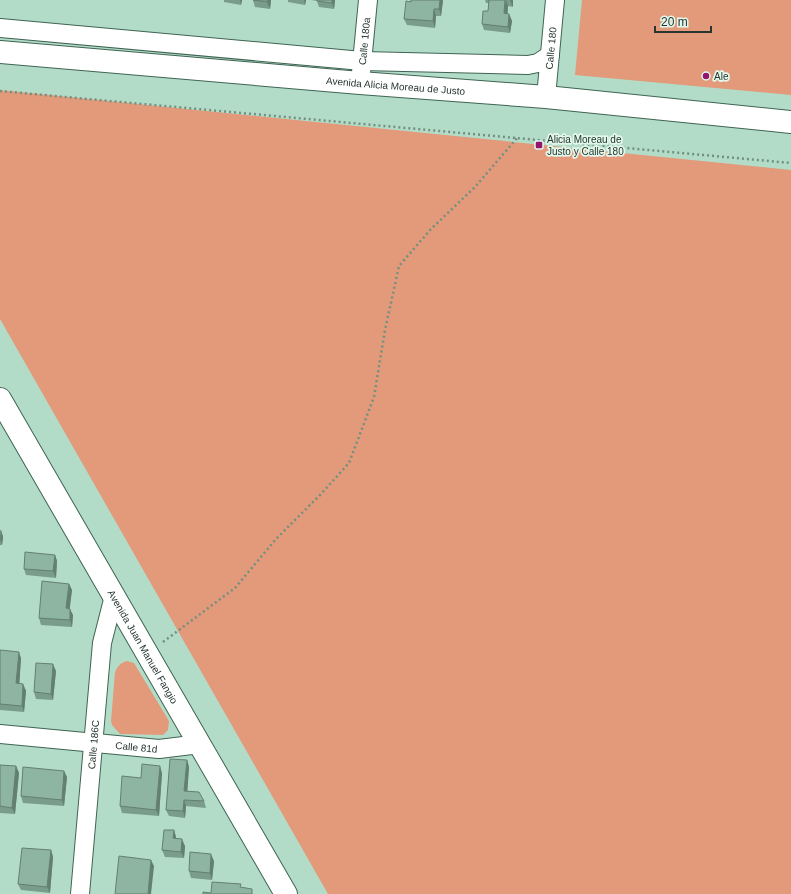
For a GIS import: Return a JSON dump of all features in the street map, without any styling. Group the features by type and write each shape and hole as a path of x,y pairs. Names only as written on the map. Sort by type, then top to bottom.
{"main road":[{"name":"Avenida Alicia Moreau de Justo","path":"0,52 360,83 546,97 791,122"},
{"name":"Avenida Juan Manuel Fangio","path":"0,399 286,894"}],"street":[{"name":"Calle 180a","path":"360,83 368,0"},
{"name":"Calle 180","path":"546,97 556,0"},
{"path":"0,28 362,61 528,65 538,63 550,55"},
{"name":"Calle 186C","path":"80,894 102,643 114,596"},
{"name":"Calle 81d","path":"0,734 159,749 200,744"}],"path":[{"path":"0,91 791,163"},
{"path":"147,655 235,588 276,539 321,494 349,463 374,397 385,330 398,266 431,229 475,187 517,138"}],"shaded area":[{"path":"582,0 791,0 791,95 575,75"},
{"path":"0,90 791,170 791,894 328,894 0,319"},
{"path":"127,661 134,663 169,721 168,730 163,735 120,734 112,725 111,721 115,672 120,665"}],"building":[{"path":"253,0 268,0 267,2"},
{"path":"332,0 332,3 317,1"},
{"path":"411,0 440,0 439,9 434,9 433,21 404,19 406,1 411,2"},
{"path":"489,0 505,0 504,13 509,14 508,27 482,24 483,11 488,11"},
{"path":"25,552 55,555 53,571 24,569"},
{"path":"42,581 69,584 66,608 70,609 70,620 39,618"},
{"path":"0,650 19,652 16,683 23,684 22,706 0,704"},
{"path":"36,663 53,664 51,694 34,692"},
{"path":"170,759 187,760 184,791 199,792 204,801 184,800 183,811 166,810"},
{"path":"142,764 160,766 156,810 120,806 122,776 141,778"},
{"path":"0,765 16,766 12,808 0,806"},
{"path":"23,767 64,771 62,800 21,796"},
{"path":"164,830 174,830 173,838 182,839 181,852 162,850"},
{"path":"22,848 51,850 47,887 18,884"},
{"path":"190,852 211,854 210,873 189,871"},
{"path":"119,856 151,860 148,894 115,894"},
{"path":"212,882 241,884 240,887 252,889 252,894 203,894 203,892 211,893"}],"place":[{"name":"Ale","path":"706,76"},
{"name":"Alicia Moreau de Justo y Calle 180","path":"539,145"}]}
